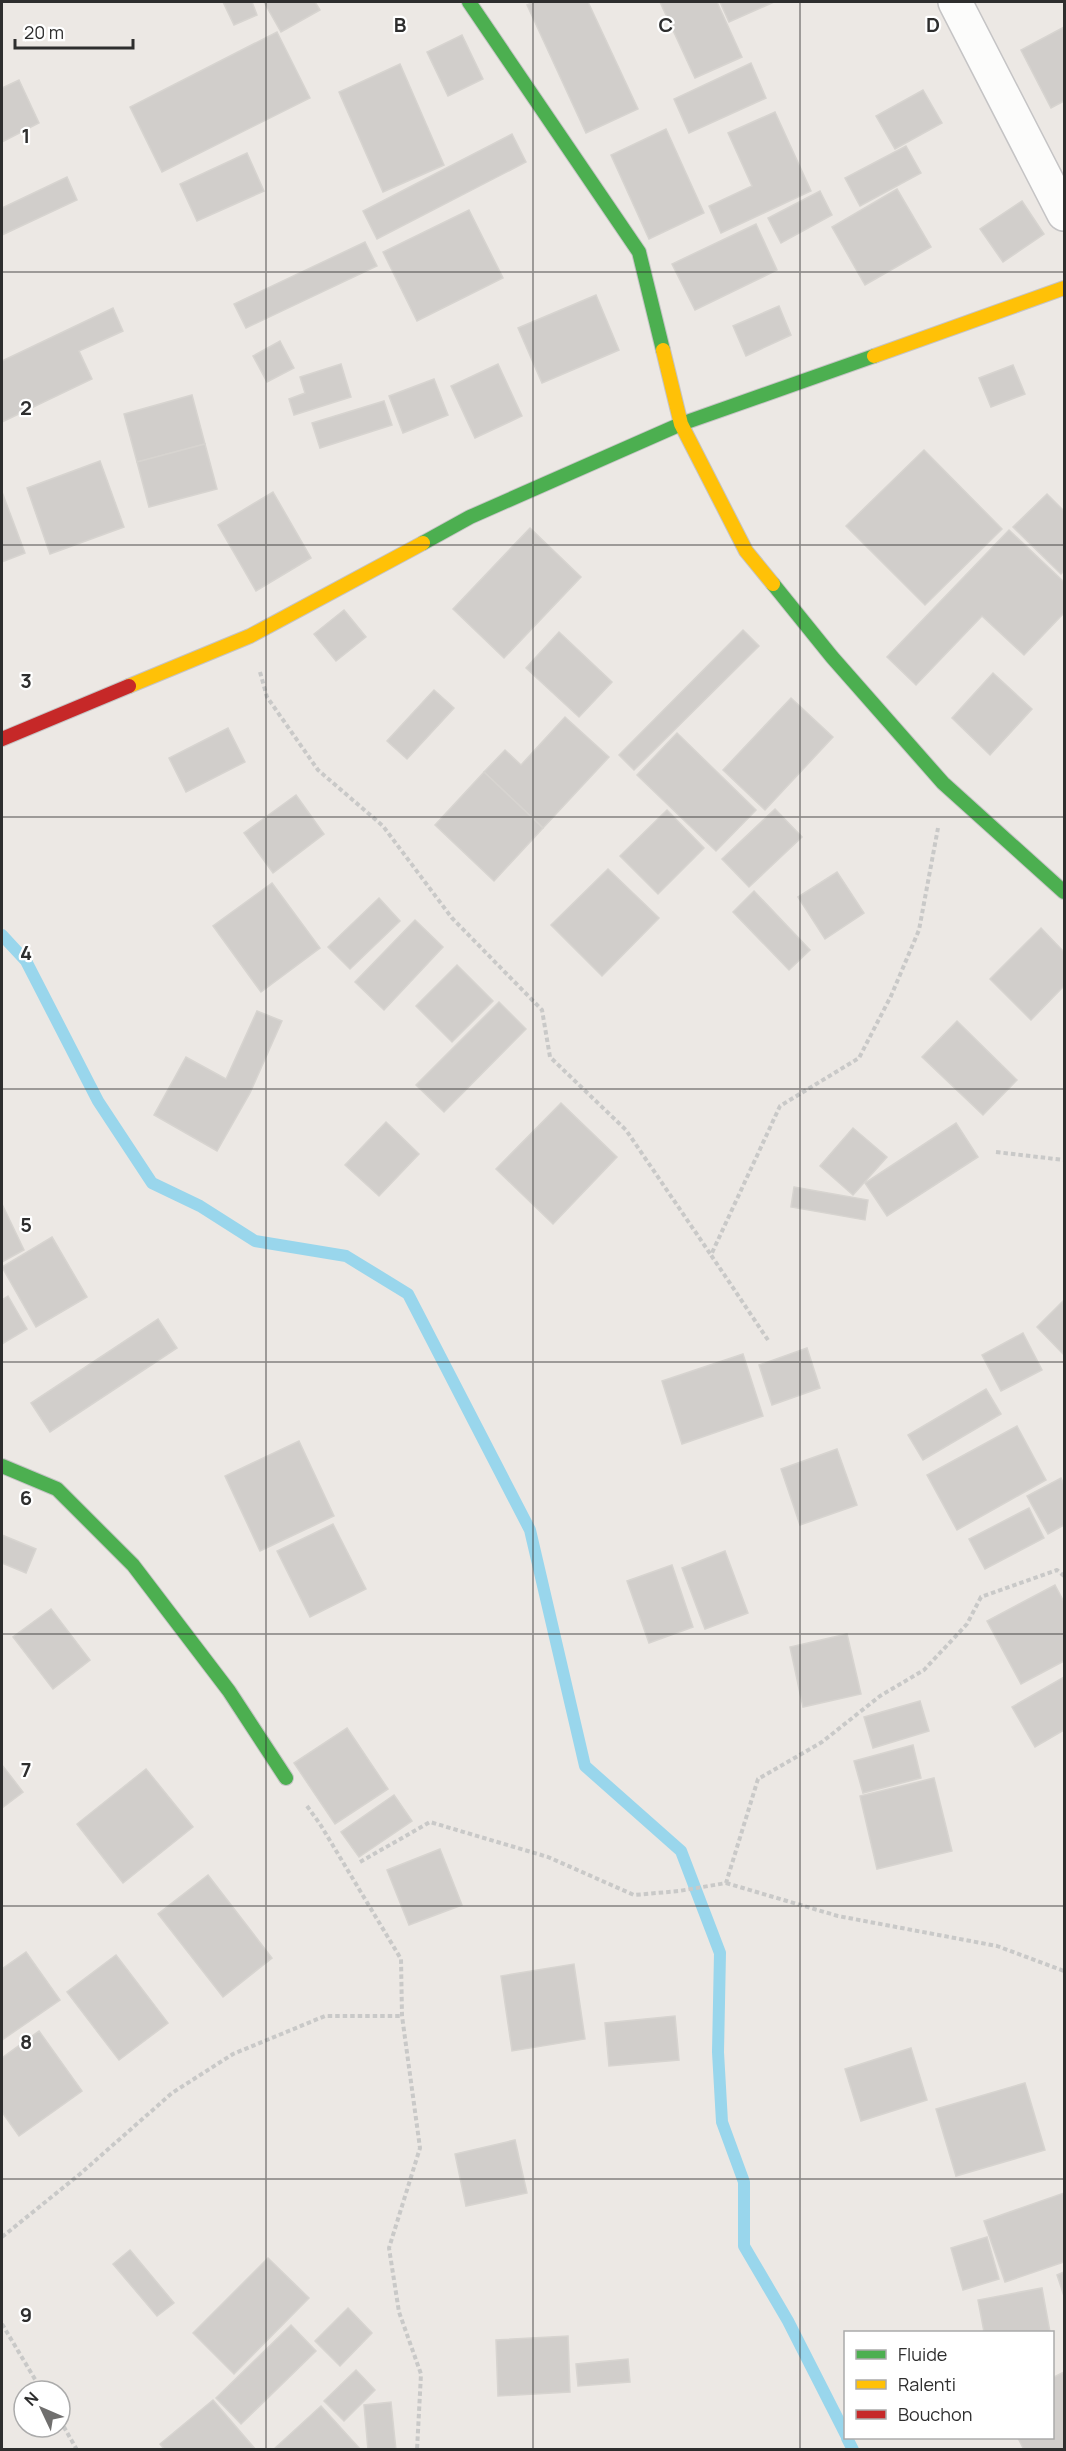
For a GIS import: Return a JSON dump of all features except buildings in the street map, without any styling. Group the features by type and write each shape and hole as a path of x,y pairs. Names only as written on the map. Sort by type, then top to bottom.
{"street":[{"path":"469,2 639,252 681,423 746,551 832,657 943,783 1065,892"},
{"path":"955,2 1065,214"},
{"path":"2,739 250,636 470,517 681,423 1065,288"},
{"path":"2,1466 57,1489 133,1564 230,1691 286,1778"}],"path":[{"path":"250,636 267,697 318,770 383,826 452,918 542,1010 550,1057 626,1130 768,1340"},
{"path":"711,1255 780,1106 859,1058 891,996 919,930 936,848 943,783"},
{"path":"996,1152 1065,1160"},
{"path":"726,1883 758,1779 822,1742 880,1696 924,1670 967,1624 981,1597 1057,1570 1065,1576"},
{"path":"286,1778 320,1824 401,1959 402,2016 420,2148 389,2248 399,2312 421,2374 417,2450"},
{"path":"360,1862 430,1822 548,1857 634,1895 679,1891 726,1883 838,1916 997,1946 1065,1971"},
{"path":"2,2236 80,2174 172,2093 233,2054 326,2016 402,2016"},
{"path":"2,2324 35,2379"}],"waterway":[{"path":"2,935 26,961 98,1101 152,1183 200,1206 255,1241 346,1256 408,1294 530,1530 585,1766 681,1851 720,1953 718,2052 722,2122 744,2182 744,2246 788,2321 844,2431"},
{"path":"848,2439 853,2450"}],"traffic: fast":[{"path":"469,2 639,252 663,350"},
{"path":"423,543 470,517 681,424 874,356"},
{"path":"773,584 832,657 943,783 1064,892"},
{"path":"2,1466 57,1489 133,1565 229,1691 286,1778"}],"traffic: slow":[{"path":"874,356 1064,288"},
{"path":"663,350 681,424 746,551 773,584"},
{"path":"129,686 250,636 423,543"}],"traffic: jam":[{"path":"2,739 129,686"}]}
